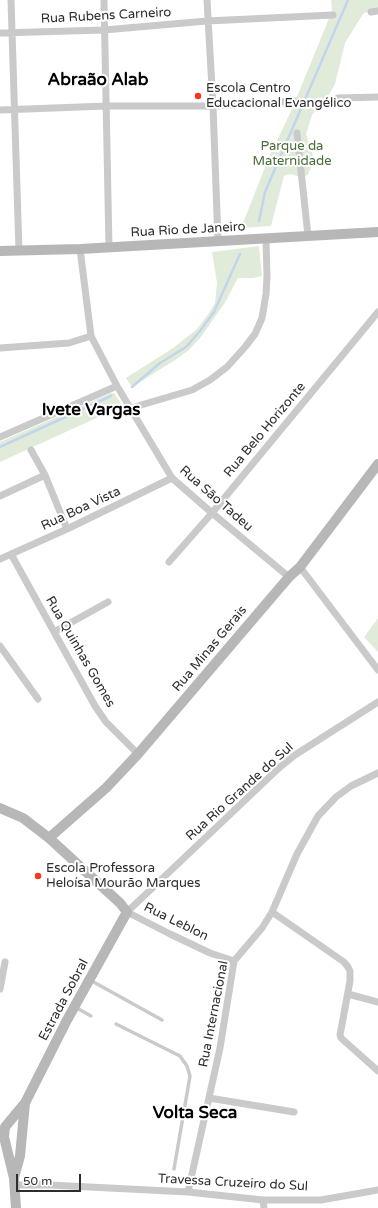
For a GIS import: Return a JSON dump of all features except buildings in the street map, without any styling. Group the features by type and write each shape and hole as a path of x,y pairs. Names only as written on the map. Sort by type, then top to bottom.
{"street":[{"path":"11,0 18,251"},
{"path":"104,0 110,247"},
{"path":"206,0 213,106 218,241"},
{"name":"Rua Rubens Carneiro","path":"0,33 104,30 207,21 333,15"},
{"path":"338,98 378,98"},
{"path":"0,110 107,106 213,106 296,101"},
{"path":"297,133 308,236"},
{"name":"Rua Rio de Janeiro","path":"0,251 80,249 378,232"},
{"path":"130,408 192,390 227,367 245,347 255,334 262,318 267,277 266,238"},
{"name":"Rua São Tadeu","path":"80,249 91,336 118,388 172,478 289,577"},
{"name":"Rua Belo Horizonte","path":"169,562 212,513 378,312"},
{"path":"0,348 69,342 91,336"},
{"path":"0,437 118,388"},
{"path":"31,450 45,475 67,530"},
{"name":"Rua Minas Gerais","path":"49,838 106,788 138,754 289,577 300,567 378,464"},
{"path":"0,496 45,475"},
{"name":"Rua Boa Vista","path":"0,559 67,530 172,478"},
{"name":"Rua Quinhas Gomes","path":"11,554 95,706 106,722 138,754"},
{"path":"300,567 378,670"},
{"path":"54,632 108,602"},
{"path":"0,646 38,699"},
{"name":"Rua Rio Grande do Sul","path":"127,912 280,768 301,752 378,702"},
{"name":"Rua Internacional","path":"188,1192 220,1048 234,961 262,928 272,912 297,854 318,816 336,797 350,786 378,773"},
{"name":"Rua Leblon","path":"0,808 23,818 49,838 120,903 127,912 203,950 234,961"},
{"name":"Estrada Sobral","path":"16,1208 14,1181 8,1154 2,1137 5,1127 25,1102 74,1006 127,912"},
{"path":"272,912 344,962 350,971 341,1038 378,1071"},
{"path":"0,988 5,962"},
{"path":"348,994 378,1002"},
{"path":"209,1098 294,1112"},
{"name":"Estrada Sobral","path":"14,1181 20,1156 25,1102"},
{"path":"8,1122 23,1126"},
{"path":"8,1154 20,1156"},
{"name":"Travessa Cruzeiro do Sul","path":"14,1181 50,1185 188,1192 262,1200 321,1200 378,1190"},
{"path":"262,1200 264,1208"}],"lane":[{"path":"89,979 162,1020"},
{"path":"74,1006 92,1016"},
{"path":"116,1024 180,1056 187,1066 190,1076 174,1169"}],"green space":[{"name":"Parque da Maternidade","path":"331,0 378,0 378,9 371,10 363,14 345,43 335,84 330,93 312,115 306,134 314,159 308,175 300,177 290,174 284,176 271,226 241,228 269,157 292,109 332,11"},
{"path":"259,246 262,276 253,278 238,278 226,301 201,337 189,350 132,387 126,378 173,348 197,329 215,303 217,283 212,252"},
{"path":"114,393 123,406 120,409 116,409 0,462 0,442"},
{"path":"378,618 378,652 364,637"}],"waterway":[{"path":"259,221 265,192 348,0"},
{"path":"132,387 160,363 186,347 200,331 214,312 240,254"},
{"path":"0,447 111,396"}],"place":[{"name":"Escola Centro Educacional Evangélico","path":"198,96"},
{"name":"Escola Professora Heloísa Mourão Marques","path":"38,876"}],"district":[{"name":"Abraão Alab","path":"98,81"},
{"name":"Ivete Vargas","path":"91,411"},
{"name":"Volta Seca","path":"195,1114"}]}
